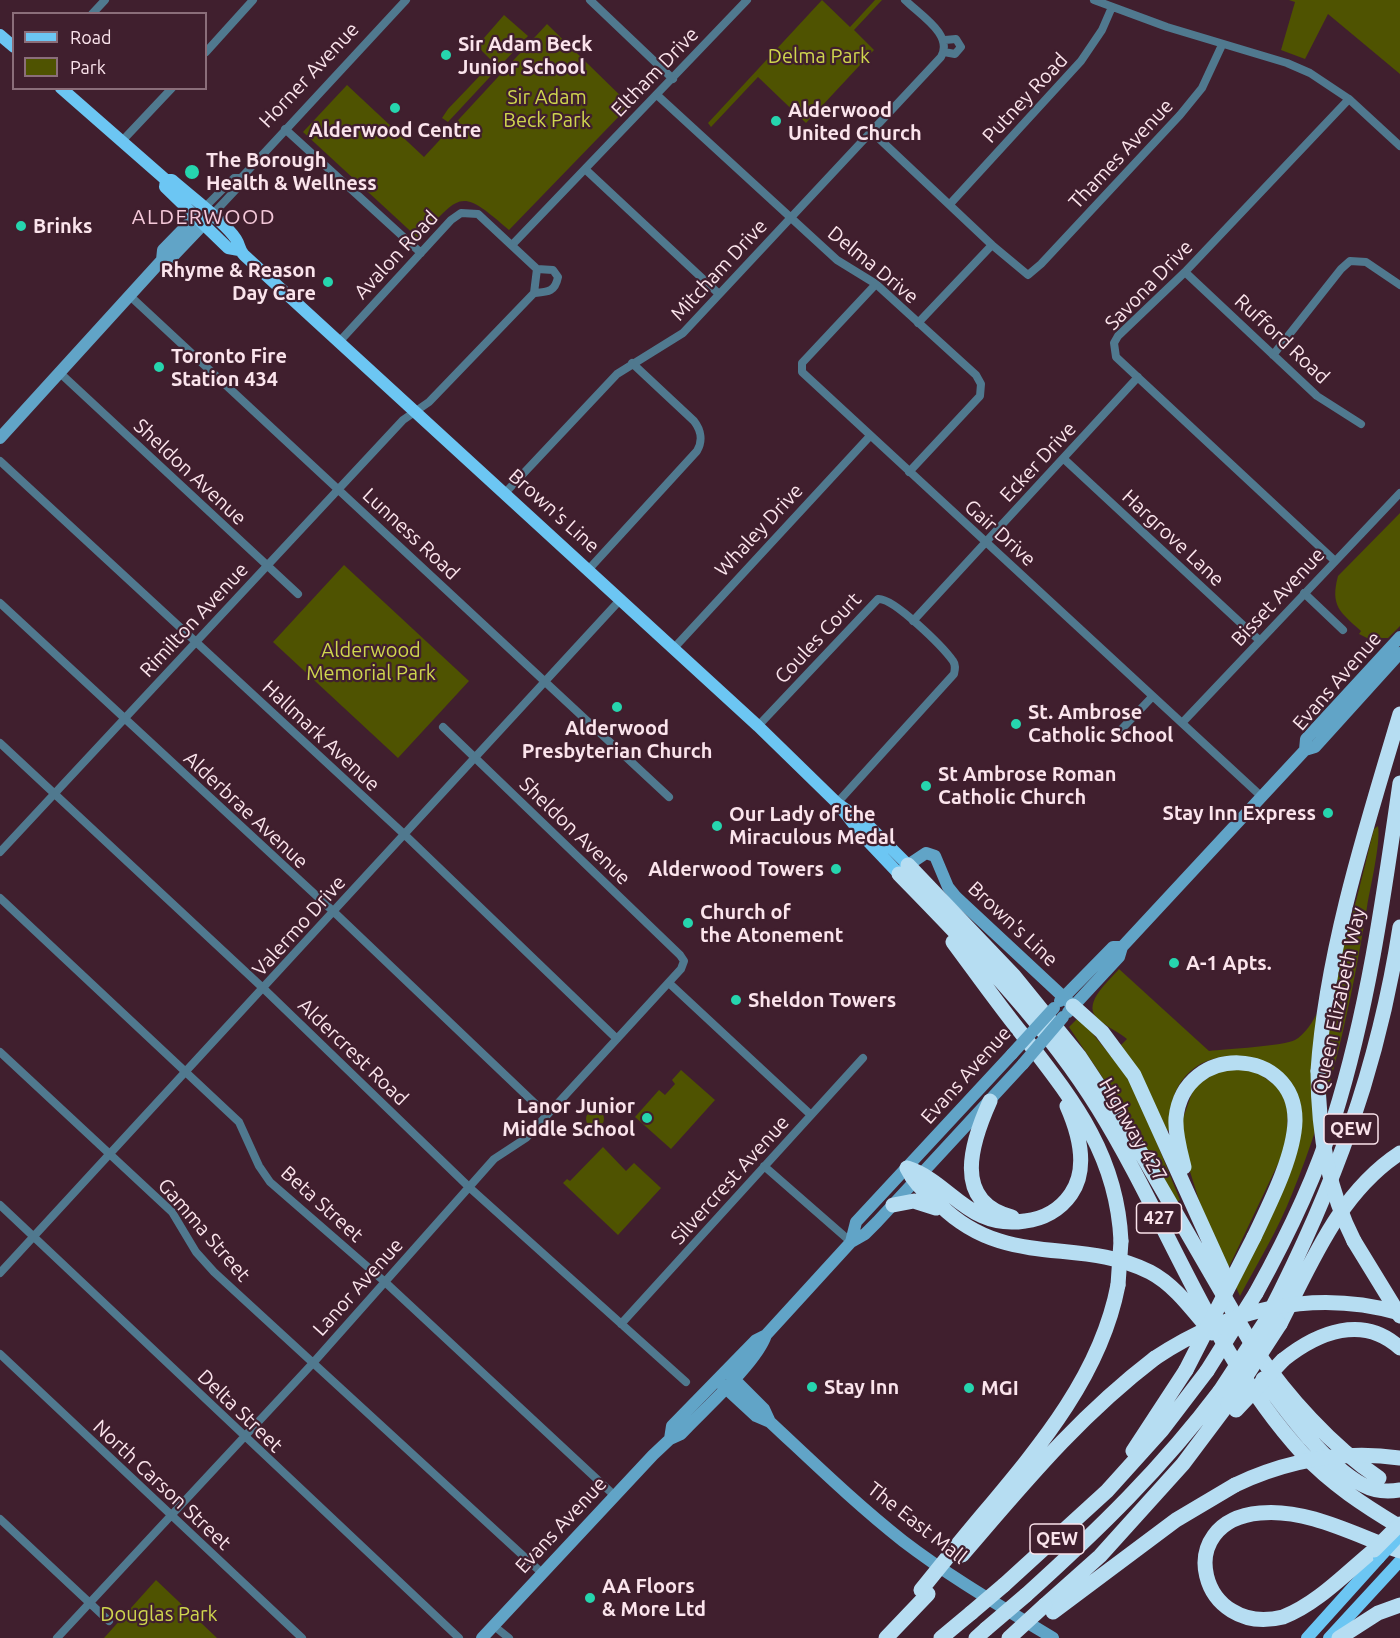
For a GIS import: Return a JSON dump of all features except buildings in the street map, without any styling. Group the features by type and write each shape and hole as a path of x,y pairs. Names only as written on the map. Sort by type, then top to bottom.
{"highway":[{"path":"1400,714 1358,861 1337,952 1321,1025 1318,1071 1320,1130 1336,1200 1354,1241 1400,1315"},
{"name":"Queen Elizabeth Way","path":"941,1638 1004,1585 1107,1491 1161,1430 1207,1371 1256,1293 1308,1190 1348,1071 1388,867 1400,783"},
{"name":"Highway 427","path":"908,871 935,911 1003,984 1078,1077 1117,1140 1232,1356 1259,1398 1302,1453 1348,1495 1400,1526"},
{"name":"Highway 427","path":"908,871 1014,976 1066,1038 1116,1111 1254,1348 1284,1390 1379,1478"},
{"path":"935,911 944,929 1087,1123 1101,1151 1116,1196 1121,1241 1118,1285 1106,1333 1078,1388 959,1552"},
{"name":"Queen Elizabeth Way","path":"981,1633 1106,1522 1228,1402 1273,1321 1341,1159 1379,1039 1400,927"},
{"path":"1063,1007 1102,1032 1134,1075 1167,1145 1203,1233 1259,1339 1317,1423"},
{"path":"1107,1491 1186,1370 1254,1237 1291,1145 1294,1110 1286,1091 1270,1073 1251,1064 1234,1062 1211,1068 1190,1083 1183,1093 1176,1119 1181,1154 1203,1233"},
{"path":"918,1178 989,1219 1006,1223 1046,1216 1072,1194 1080,1159 1074,1121 1048,1068"},
{"path":"990,1101 975,1132 970,1154 974,1182 980,1196 996,1211 1027,1221"},
{"path":"1273,1321 1356,1190 1380,1167 1400,1153"},
{"path":"907,1168 949,1215"},
{"path":"892,1205 919,1201 949,1215 977,1234 1001,1243 1117,1260 1152,1273 1172,1287 1232,1356"},
{"path":"1169,1203 1172,1215 1238,1338 1259,1374 1290,1415 1353,1479 1375,1490 1400,1490"},
{"path":"886,1638 904,1617 912,1600 925,1592 1071,1430 1121,1383 1155,1358 1212,1326 1249,1312 1278,1306 1337,1303 1400,1315"},
{"path":"1020,1638 1100,1556 1183,1464 1199,1453 1228,1402 1283,1360 1313,1339 1344,1329 1374,1332 1400,1348"},
{"path":"1009,1638 1176,1520 1235,1485 1280,1467 1319,1457 1363,1454 1400,1458"},
{"path":"1400,1526 1377,1554 1316,1598 1294,1611 1262,1622 1238,1619 1220,1607 1208,1589 1204,1570 1206,1552 1220,1532 1237,1519 1257,1513 1276,1512 1299,1516 1400,1551"},
{"path":"1339,1638 1378,1613 1400,1605"}],"main road":[{"path":"0,35 12,45"},
{"name":"Brown's Line","path":"63,90 166,180 165,187 236,239 239,250 589,569 758,726 838,804 868,825 908,871 926,853 935,856 948,887 956,897 1063,1007"},
{"name":"Horner Avenue","path":"0,438 162,260 163,250 204,216"},
{"name":"Evans Avenue","path":"1305,750 1306,740 1400,637"},
{"name":"Evans Avenue","path":"851,1242 856,1222 1012,1054 1119,957 1122,947 1305,750 1315,747 1400,653"},
{"name":"Evans Avenue","path":"482,1638 670,1439 681,1434 756,1340 766,1335 851,1242 865,1234 990,1101 1023,1064 1063,1007"},
{"name":"The East Mall","path":"725,1379 756,1416 770,1422 904,1542 959,1581 1053,1638"},
{"path":"1307,1638 1377,1554 1400,1535"},
{"path":"1329,1638 1397,1564"}],"street":[{"path":"94,12 105,0"},
{"path":"207,51 253,0"},
{"name":"Horner Avenue","path":"204,216 242,184 241,178 405,0"},
{"path":"590,0 673,79"},
{"name":"Eltham Drive","path":"512,245 747,0"},
{"path":"905,0 945,40 944,52"},
{"path":"1094,0 1222,45 1295,66 1323,81 1349,99 1400,146"},
{"name":"Putney Road","path":"950,204 1082,62 1102,30 1112,7"},
{"name":"Mitcham Drive","path":"505,492 617,374 679,337 944,52 955,54 961,47 956,39 945,40"},
{"name":"Thames Avenue","path":"992,245 1028,275 1041,264 1180,115 1202,88 1222,45"},
{"path":"122,141 170,90"},
{"name":"Delma Drive","path":"657,95 837,260 876,284 976,375 981,384 980,396 909,472"},
{"name":"Savona Drive","path":"1335,561 1116,357 1114,343 1185,272 1349,99"},
{"path":"285,129 421,253"},
{"path":"871,131 992,245 918,323"},
{"path":"585,169 720,294"},
{"name":"Avalon Road","path":"339,342 451,220 465,212 478,214 512,245"},
{"path":"512,245 537,269 534,293"},
{"path":"1273,355 1341,269 1350,261 1366,262 1400,285"},
{"name":"Rimilton Avenue","path":"0,852 403,420 429,402 534,293 550,292 556,286 558,277 553,270 537,269"},
{"name":"Rufford Road","path":"1185,272 1317,396 1361,424"},
{"name":"Gair Drive","path":"876,284 802,363 802,372 1262,797"},
{"name":"Lunness Road","path":"130,296 669,797"},
{"path":"589,569 697,451 700,443 699,430 694,421 632,363"},
{"name":"Sheldon Avenue","path":"60,373 298,594"},
{"name":"Ecker Drive","path":"913,621 1138,377"},
{"name":"Whaley Drive","path":"674,648 870,436"},
{"name":"Hargrove Lane","path":"1064,459 1259,640"},
{"name":"Hallmark Avenue","path":"0,461 405,835 617,1039"},
{"name":"Bisset Avenue","path":"1182,723 1400,493"},
{"path":"1304,593 1343,630"},
{"name":"Coules Court","path":"758,726 878,599 890,600 913,621 953,662 954,674 838,804"},
{"name":"Valermo Drive","path":"0,1273 112,1155 620,600"},
{"name":"Alderbrae Avenue","path":"0,603 334,912 547,1115"},
{"path":"1117,734 1152,697"},
{"name":"Sheldon Avenue","path":"442,727 684,961"},
{"name":"Aldercrest Road","path":"0,743 264,989 470,1188 686,1382"},
{"name":"Beta Street","path":"0,898 239,1122 270,1182 385,1282 615,1496"},
{"name":"Lanor Avenue","path":"57,1638 313,1363 494,1159 526,1138 669,983 681,969 684,961"},
{"path":"669,983 811,1115"},
{"name":"Gamma Street","path":"0,1052 172,1212 196,1252 214,1272 543,1574"},
{"name":"Silvercrest Avenue","path":"621,1324 863,1058"},
{"path":"764,1166 851,1242"},
{"name":"Delta Street","path":"0,1205 459,1638"},
{"name":"North Carson Street","path":"0,1354 302,1638"},
{"path":"0,1519 109,1621"},
{"path":"494,1626 509,1638"}],"green space":[{"name":"Delma Park","path":"822,0 850,27 875,0 882,0 854,30 874,50 806,123 758,77 711,127 708,123"},
{"path":"1289,0 1400,0 1400,74 1328,14 1305,59 1281,50 1295,2"},
{"path":"504,15 528,36 448,122 442,118 448,109 493,62 477,46"},
{"name":"Sir Adam Beck Park","path":"547,24 630,105 509,230 480,207 461,201 444,212 419,239 303,132 347,85 424,157"},
{"path":"1400,513 1400,626 1388,638 1367,638 1359,634 1361,631 1347,619 1336,602 1338,576"},
{"name":"Alderwood Memorial Park","path":"344,565 469,681 398,758 273,642"},
{"path":"1378,826 1377,854 1354,980 1338,1053 1318,1124 1286,1207 1240,1296 1234,1283 1301,1119 1258,1059 1239,1056 1222,1057 1206,1061 1182,1080 1170,1111 1170,1130 1165,1131 1120,1046 1127,1039 1096,1017 1093,1011 1095,998 1119,969 1209,1051 1268,1046 1295,1040 1309,1027 1333,976 1354,909 1374,829"},
{"path":"1079,1017 1124,1072 1140,1101 1180,1200 1176,1202 1115,1096 1069,1027"},
{"path":"1223,1068 1254,1070 1279,1088 1288,1108 1286,1147 1227,1271 1206,1223 1188,1165 1181,1124 1194,1087"},
{"path":"681,1070 715,1100 671,1149 635,1117 659,1090 665,1095 675,1084 672,1080"},
{"path":"595,1110 601,1113 604,1119 601,1125 595,1128 589,1125 586,1119 589,1113"},
{"path":"603,1147 626,1171 634,1163 661,1188 618,1235 563,1183 567,1179 570,1181"},
{"name":"Douglas Park","path":"156,1580 217,1638 104,1638"}],"place":[{"name":"Sir Adam Beck Junior School","path":"446,55"},
{"name":"Alderwood Centre","path":"395,108"},
{"name":"Alderwood United Church","path":"776,121"},
{"name":"The Borough Health & Wellness","path":"192,172"},
{"name":"Brinks","path":"21,226"},
{"name":"Rhyme & Reason Day Care","path":"328,282"},
{"name":"Toronto Fire Station 434","path":"159,367"},
{"name":"Alderwood Presbyterian Church","path":"617,707"},
{"name":"St. Ambrose Catholic School","path":"1016,724"},
{"name":"St Ambrose Roman Catholic Church","path":"926,786"},
{"name":"Stay Inn Express","path":"1328,813"},
{"name":"Our Lady of the Miraculous Medal","path":"717,826"},
{"name":"Alderwood Towers","path":"836,869"},
{"name":"Church of the Atonement","path":"688,923"},
{"name":"A-1 Apts.","path":"1174,963"},
{"name":"Sheldon Towers","path":"736,1000"},
{"name":"Lanor Junior Middle School","path":"647,1118"},
{"name":"Stay Inn","path":"812,1387"},
{"name":"MGI","path":"969,1388"},
{"name":"AA Floors & More Ltd","path":"590,1598"}],"district":[{"name":"ALDERWOOD","path":"204,217"}]}
